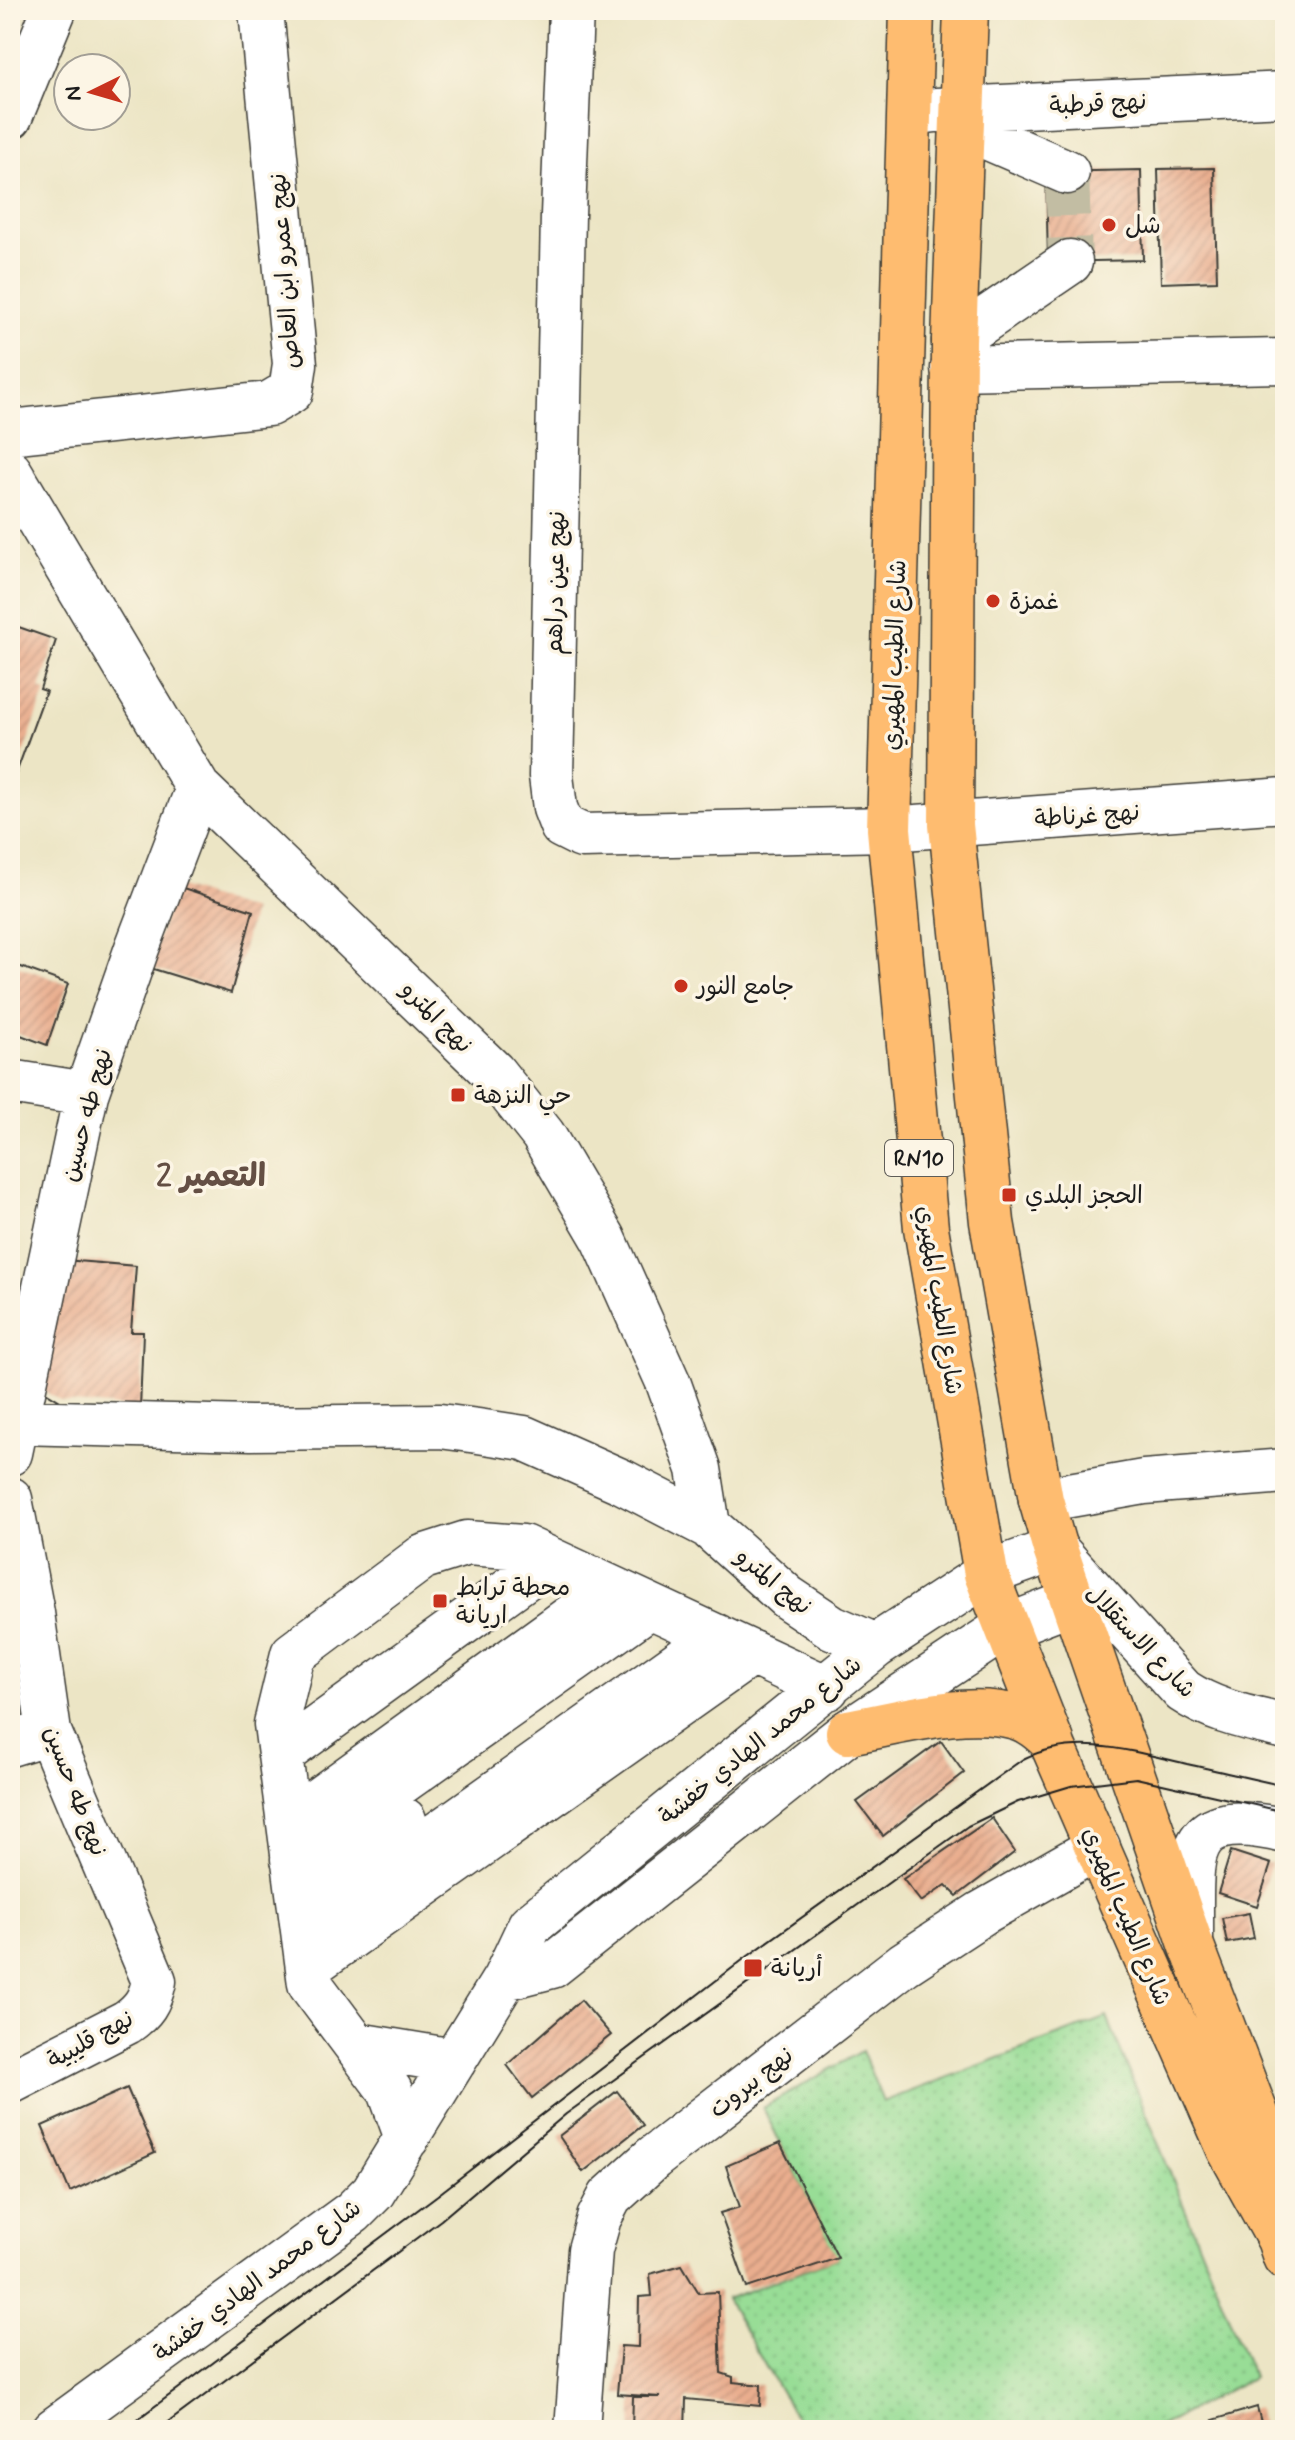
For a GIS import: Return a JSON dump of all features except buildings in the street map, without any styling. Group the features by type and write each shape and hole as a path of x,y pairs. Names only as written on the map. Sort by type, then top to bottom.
{"main road":[{"name":"شارع الطيب المهيري","path":"912,10 889,829 926,1228 986,1574 1098,1847 1259,2136"},
{"name":"شارع الطيب المهيري","path":"966,10 954,354 951,825 992,1222 1041,1500 1055,1549 1259,2136 1282,2248"},
{"path":"848,1732 971,1712 1017,1717 1030,1723 1052,1741"}],"street":[{"path":"10,117 54,10"},
{"name":"نهج عمرو ابن العاص","path":"10,432 269,404 291,391 295,364 261,10"},
{"name":"نهج عين دراهم","path":"571,10 563,215 551,776 555,808 562,826 582,836 889,829"},
{"name":"نهج قرطبة","path":"910,113 962,118 1285,94"},
{"path":"962,118 1067,172"},
{"path":"954,354 1070,262"},
{"path":"954,354 1285,361"},
{"name":"نهج المترو","path":"10,472 198,788 493,1072 543,1135 604,1239 668,1382 699,1469 708,1526 787,1597 832,1627 876,1646"},
{"name":"نهج طه حسين","path":"13,1438 86,1094 198,788"},
{"name":"نهج غرناطة","path":"889,829 1285,800"},
{"path":"10,1082 86,1094"},
{"path":"13,1438 251,1428 440,1426 524,1438 623,1482 708,1526"},
{"path":"1041,1500 1144,1482 1285,1471"},
{"name":"نهج طه حسين","path":"10,1499 32,1613 29,1738 154,1981"},
{"path":"407,2138 390,2091 310,1984 291,1843 293,1654 423,1557 467,1543 567,1568 827,1688"},
{"name":"شارع محمد الهادي خفشة","path":"54,2430 353,2212 373,2192 505,1978 530,1925 876,1646 986,1574 1055,1549"},
{"name":"شارع الاستقلال","path":"1055,1549 1183,1691 1201,1703 1224,1712 1285,1727"},
{"path":"291,1843 567,1568"},
{"path":"291,1843 567,1568"},
{"name":"شارع محمد الهادي خفشة","path":"505,1978 552,1966 848,1732 1006,1627 1074,1601"},
{"path":"291,1843 700,1629"},
{"path":"291,1843 700,1629"},
{"path":"1191,1944 1192,1865 1195,1847 1202,1835 1213,1828 1235,1824 1256,1824 1285,1831"},
{"name":"نهج بيروت","path":"577,2430 590,2250 599,2218 610,2197 653,2158 904,1964 982,1913 1098,1847"},
{"name":"نهج قليبية","path":"10,2082 127,2022 151,1998 154,1981"},
{"path":"357,2045 454,2061"}],"green space":[{"path":"1107,2017 1253,2377 1153,2430 803,2430 726,2299 837,2258 763,2108 862,2051 883,2102"}],"tunnel":[{"path":"1067,172 1070,262"}],"tram line":[{"path":"123,2430 439,2194 744,1959 1023,1759 1063,1747 1104,1747 1285,1786"},
{"path":"158,2430 441,2220 566,2114 968,1826 1018,1802 1071,1786 1136,1778 1285,1812"}],"place":[{"name":"شل","path":"1109,225"},
{"name":"غمزة","path":"993,601"},
{"name":"جامع النور","path":"681,986"},
{"name":"حي النزهة","path":"458,1095"},
{"name":"الحجز البلدي","path":"1009,1195"},
{"name":"محطة ترابط اريانة","path":"440,1601"},
{"name":"أريانة","path":"753,1968"}],"district":[{"name":"التعمير 2","path":"211,1175"}]}
